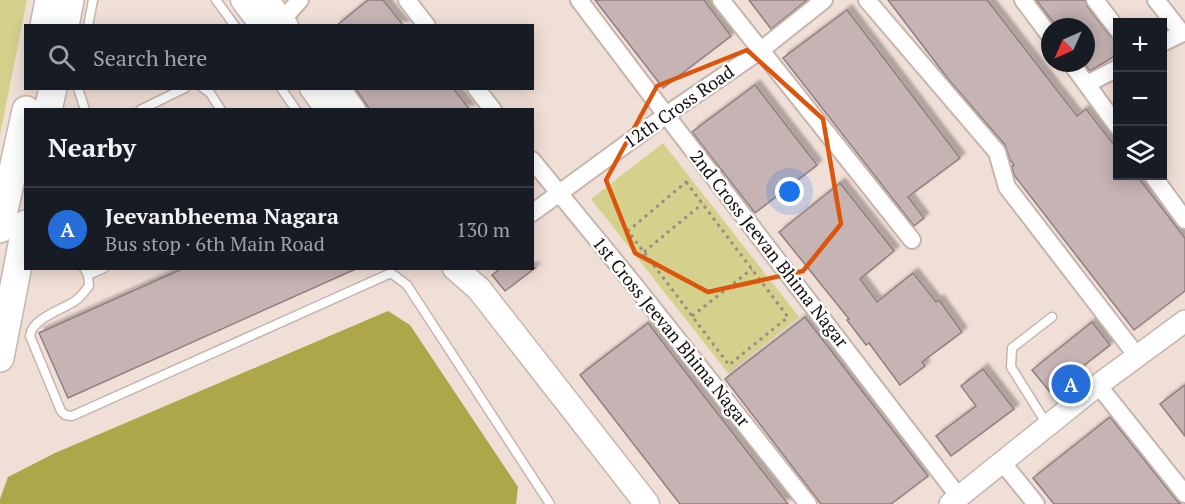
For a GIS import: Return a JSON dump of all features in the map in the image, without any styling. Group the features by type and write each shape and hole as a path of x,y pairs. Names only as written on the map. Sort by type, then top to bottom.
{"main road":[{"path":"44,24 49,0"},
{"path":"65,24 70,0"},
{"path":"243,0 277,24"},
{"path":"266,0 277,24"},
{"path":"26,108 30,90"},
{"path":"48,108 53,90"},
{"path":"313,90 327,108"},
{"path":"339,90 352,108"},
{"path":"0,358 18,235 24,141"},
{"path":"457,270 476,279 647,504"}],"street":[{"path":"277,24 300,0"},
{"path":"407,0 425,24"},
{"name":"2nd Cross Jeevan Bhima Nagar","path":"579,0 955,500"},
{"path":"721,0 912,240"},
{"name":"12th Cross Road","path":"534,211 666,115 761,50 824,0"},
{"path":"867,0 997,152 1007,187 1137,356"},
{"path":"1023,0 1041,24"},
{"path":"1095,0 1113,23"},
{"path":"1156,0 1184,32 1167,40"},
{"path":"1087,84 1113,71"},
{"path":"1078,72 1117,126"},
{"path":"478,90 491,108"},
{"name":"1st Cross Jeevan Bhima Nagar","path":"534,163 808,504"},
{"path":"1156,180 1185,220"},
{"path":"955,500 1098,385 1185,321"},
{"path":"1098,385 1185,494"},
{"path":"1002,462 1036,504"}],"lane":[{"path":"88,24 93,0"},
{"path":"216,0 234,24"},
{"path":"79,90 84,108"},
{"path":"144,108 181,90"},
{"path":"206,90 220,108"},
{"path":"282,90 295,108"},
{"path":"86,272 89,286 77,300 37,322 31,329 30,336 61,411 65,415 72,416 390,271 407,285 550,504"},
{"path":"1048,426 1011,367 1012,348 1052,317"}],"path":[{"path":"686,182 702,204 788,317 729,365 627,231 686,182"},
{"path":"644,252 702,204"},
{"path":"692,316 752,269"}],"highlighted area":[{"path":"747,50 823,119 841,224 803,271 708,292 635,253 606,180 657,86"}],"shaded area":[{"path":"0,0 27,0 0,135"},
{"path":"663,143 799,317 728,373 591,199"},
{"path":"388,311 410,325 518,487 516,504 0,504 8,477 55,453"}],"building":[{"path":"368,0 383,0 402,24 338,24"},
{"path":"595,0 704,0 731,36 663,88"},
{"path":"749,0 807,0 771,29"},
{"path":"888,0 987,0 1077,116 1086,109 1113,144 1113,180 1140,180 1185,238 1185,291 1134,330 1014,175 1012,166 1014,165 1005,145 949,80"},
{"path":"1036,0 1085,0 1087,6 1113,38 1113,57 1095,68 1095,18 1050,18"},
{"path":"847,10 960,158 908,197 924,218 914,226 783,58"},
{"path":"755,85 817,165 755,213 692,132"},
{"path":"356,90 455,90 468,108 369,108"},
{"path":"840,183 894,251 860,279 877,302 913,273 936,302 939,300 962,332 922,362 925,366 900,385 869,343 866,345 847,320 849,319 779,232"},
{"path":"180,270 354,270 68,398 39,333"},
{"path":"498,270 532,270 505,291 492,275"},
{"path":"805,317 928,476 891,504 821,504 725,379"},
{"path":"1092,322 1110,345 1050,392 1032,370"},
{"path":"648,323 788,504 680,504 580,375"},
{"path":"983,369 1014,409 951,456 936,436 976,406 961,386"},
{"path":"1185,385 1185,436 1160,404"},
{"path":"1110,417 1181,504 1054,504 1033,478"}],"place":[{"name":"Jeevanbheema Nagara","path":"1071,384"}]}
